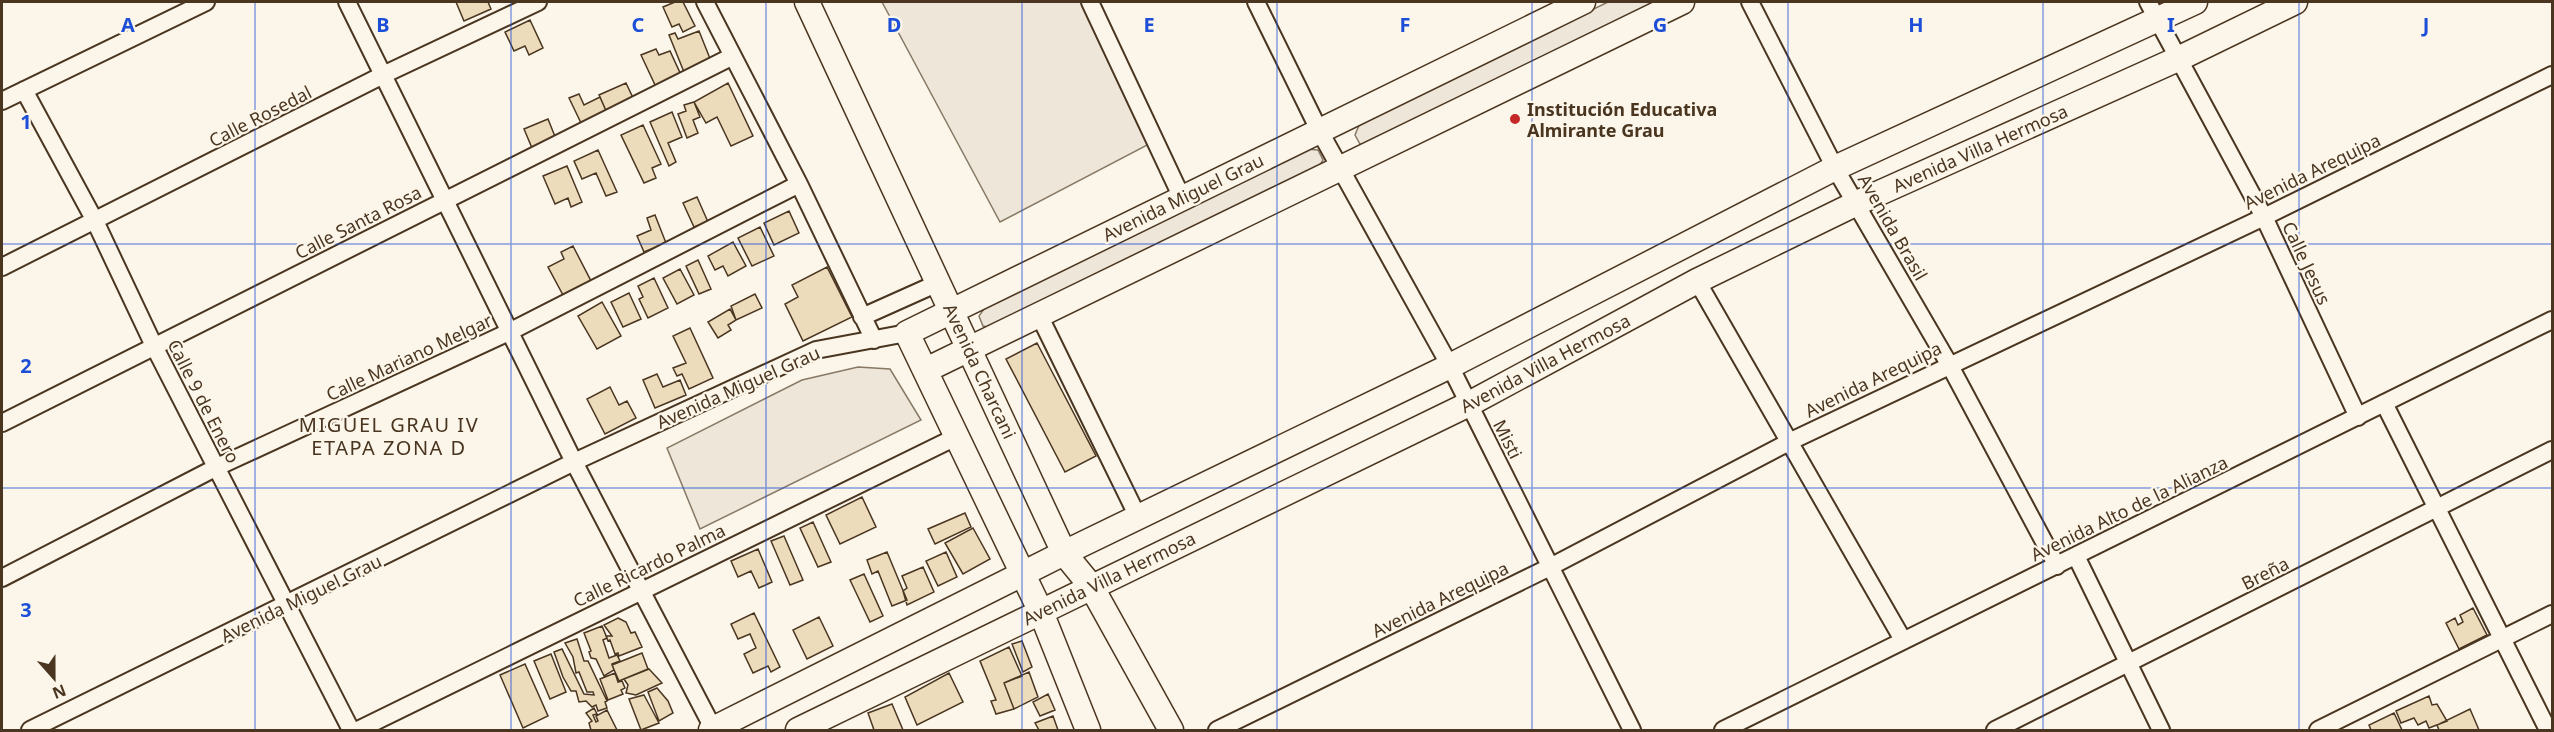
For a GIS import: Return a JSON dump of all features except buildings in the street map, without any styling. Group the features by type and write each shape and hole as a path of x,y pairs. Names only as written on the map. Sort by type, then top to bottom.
{"street":[{"path":"2,101 206,2"},
{"path":"347,2 574,462 713,730 1064,553 1450,366 1835,168 2153,11 2195,2"},
{"name":"Calle Rosedal","path":"2,267 384,74 538,2"},
{"path":"705,2 799,184 874,340"},
{"name":"Avenida Charcani","path":"807,2 1064,553 1091,586 1171,730"},
{"path":"1090,2 1182,198"},
{"name":"Misti","path":"1256,2 1340,170 1450,366 1632,730"},
{"name":"Avenida Miguel Grau","path":"30,730 574,462 816,350 907,333 1583,2"},
{"path":"926,370 1682,2"},
{"name":"Avenida Brasil","path":"1750,2 1835,168 1949,364 2057,566"},
{"name":"Avenida Villa Hermosa","path":"798,730 1469,404 1697,281 1857,203 2180,58 2295,2"},
{"name":"Calle Jesus","path":"2153,11 2264,217 2358,417"},
{"name":"Calle Santa Rosa","path":"2,423 733,56"},
{"name":"Avenida Arequipa","path":"1217,730 1550,567 1791,441 1949,364 2264,217 2553,75"},
{"name":"Calle 9 de Enero","path":"24,90 95,221 154,348 351,730"},
{"name":"Calle Mariano Melgar","path":"2,578 217,467 509,332 799,184"},
{"path":"1697,281 1791,441 1903,640"},
{"path":"862,317 938,283"},
{"path":"1040,315 1138,517"},
{"name":"Avenida Alto de la Alianza","path":"1723,730 2553,320"},
{"path":"907,333 1041,612 1088,730"},
{"path":"2384,403 2548,730"},
{"name":"Calle Ricardo Palma","path":"358,730 958,436"},
{"name":"Breña","path":"1995,730 2553,450"},
{"path":"2076,556 2161,730"},
{"path":"2318,730 2553,614"}],"shaded area":[{"path":"882,2 1089,2 1155,141 1000,222"},
{"path":"1608,2 1665,2 1371,145 1360,144 1355,135 1360,123"},
{"path":"1306,149 1318,150 1323,160 1316,172 995,329 983,326 979,316 986,306"},
{"path":"858,367 890,369 921,420 700,529 667,448 802,380"}],"place":[{"name":"Institución Educativa Almirante Grau","path":"1515,119"}],"district":[{"name":"MIGUEL GRAU IV ETAPA ZONA D","path":"389,436"}]}
